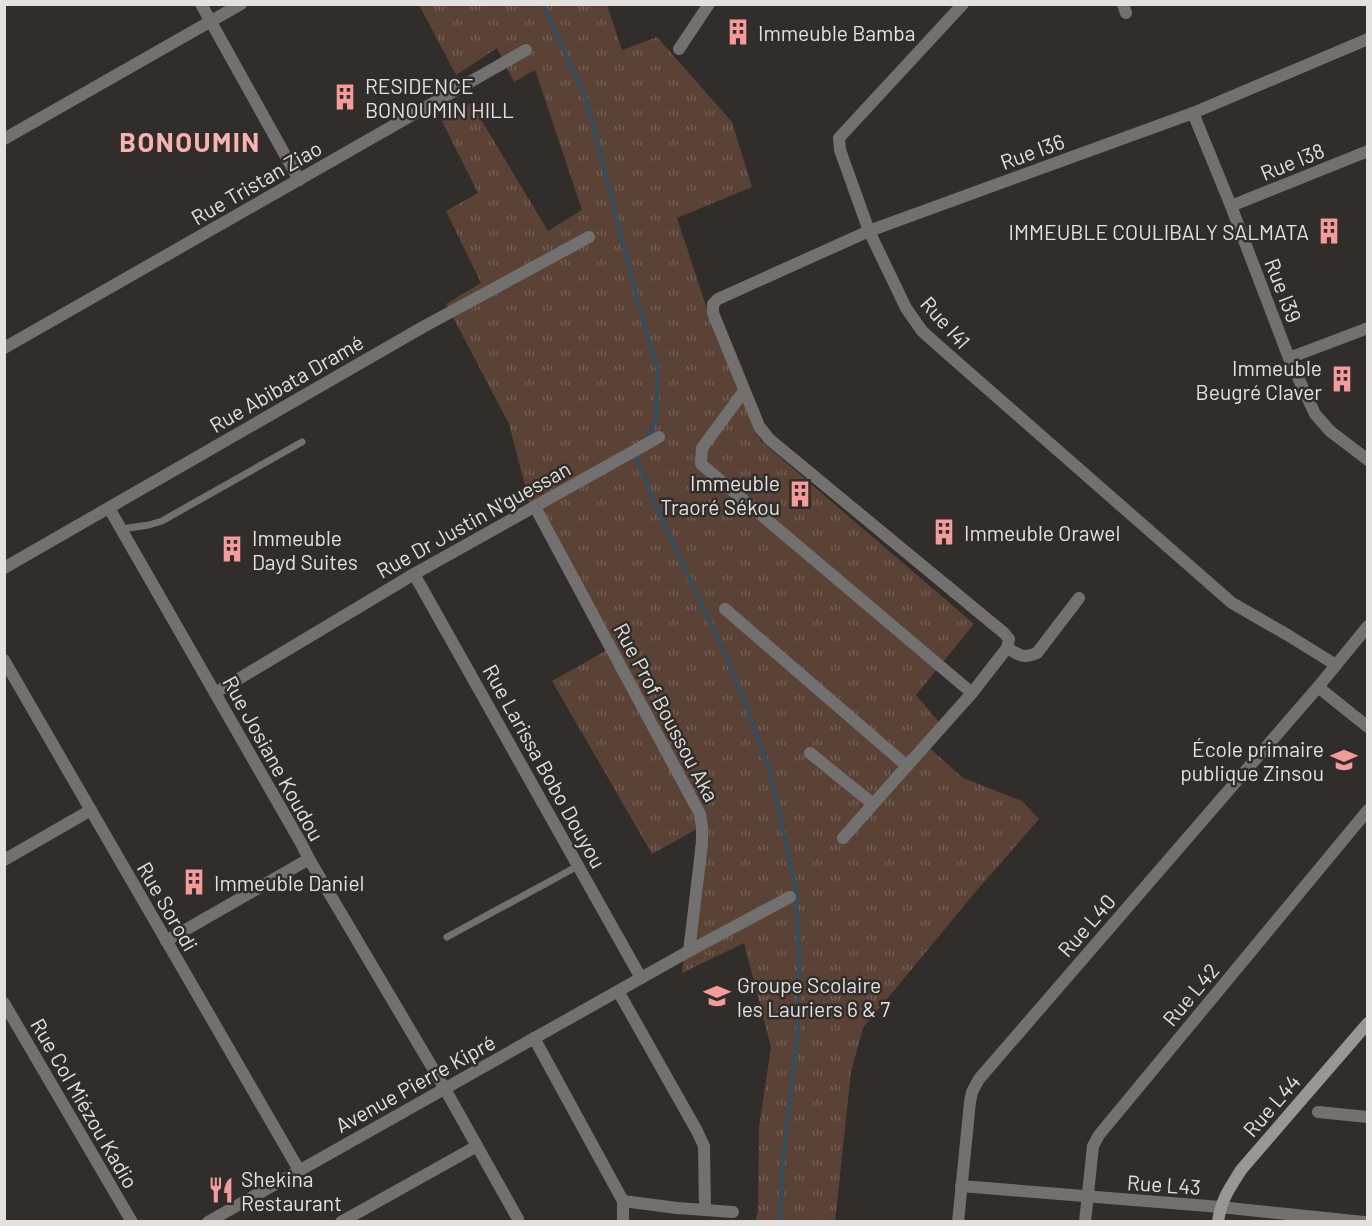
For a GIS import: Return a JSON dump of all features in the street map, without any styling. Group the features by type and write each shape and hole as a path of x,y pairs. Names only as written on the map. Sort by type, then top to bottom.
{"street":[{"path":"201,4 300,180"},
{"path":"4,139 242,4"},
{"path":"679,49 709,4"},
{"name":"Rue I41","path":"963,4 839,138 840,150 869,231 906,308 922,331 940,348 1232,603 1336,665"},
{"name":"Rue I36","path":"744,391 713,313 712,304 718,299 869,231 1193,113 1368,39"},
{"name":"Rue Tristan Ziao","path":"4,348 526,50"},
{"name":"Rue I39","path":"1193,113 1289,358 1315,414 1330,431 1368,460"},
{"name":"Rue I38","path":"1231,206 1368,151"},
{"name":"Rue Abibata Dramé","path":"4,568 423,327 589,237"},
{"path":"1289,358 1368,328"},
{"path":"744,391 759,426 769,438 1009,639 1006,648 972,693 843,838"},
{"path":"744,391 702,448 701,464 972,693"},
{"name":"Rue Dr Justin N'guessan","path":"215,693 414,574 659,437"},
{"name":"Rue Prof Boussou Aka","path":"535,507 700,814 702,844 689,951"},
{"name":"Rue Josiane Koudou","path":"109,508 309,860 445,1089 518,1221"},
{"name":"Rue Larissa Bobo Douyou","path":"414,574 641,978"},
{"path":"1006,648 1028,657 1037,652 1080,598"},
{"path":"725,609 907,766"},
{"name":"Rue L40","path":"958,1221 970,1102 979,1079 1318,687 1368,626"},
{"name":"Rue Sorodi","path":"4,660 299,1170"},
{"path":"1318,687 1368,727"},
{"path":"810,753 873,804"},
{"path":"4,860 91,810"},
{"name":"Rue L42","path":"1085,1221 1093,1146 1099,1135 1368,810"},
{"path":"166,941 309,860"},
{"name":"Avenue Pierre Kipré","path":"208,1221 689,951 790,897"},
{"path":"618,991 704,1146 705,1210"},
{"name":"Rue Col Miézou Kadio","path":"4,1003 132,1221"},
{"name":"Rue L44","path":"1218,1221 1220,1207 1241,1170 1368,1023"},
{"path":"534,1038 623,1201 623,1221"},
{"path":"1318,1112 1368,1117"},
{"path":"341,1221 477,1146"},
{"name":"Rue L43","path":"961,1186 1364,1221"},
{"path":"623,1201 733,1212"},
{"path":"677,1208 677,1221"}],"lane":[{"path":"121,529 162,521 302,442"},
{"path":"447,937 578,866"}],"green space":[{"path":"419,5 607,5 622,50 657,37 732,122 752,187 677,218 709,315 761,441 974,624 916,695 944,728 924,743 963,778 1022,801 1039,819 863,1028 851,1072 835,1221 756,1221 759,1127 771,1047 744,943 682,973 697,829 652,854 552,681 607,650 529,501 509,424 446,304 481,283 446,211 478,193 442,121 471,103 548,231 582,210 535,70 514,82 497,48 456,75"}],"waterway":[{"path":"543,4 587,102 644,325 658,369 656,420 645,441"},
{"path":"639,453 636,458 660,515 724,652 750,715 770,772 796,890 799,958 798,1028 783,1159 779,1222"}],"place":[{"name":"Immeuble Bamba","path":"738,32"},
{"name":"RESIDENCE BONOUMIN HILL","path":"345,97"},
{"name":"IMMEUBLE COULIBALY SALMATA","path":"1329,231"},
{"name":"Immeuble Beugré Claver","path":"1342,379"},
{"name":"Immeuble Traoré Sékou","path":"800,494"},
{"name":"Immeuble Orawel","path":"944,532"},
{"name":"Immeuble Dayd Suites","path":"232,549"},
{"name":"École primaire publique Zinsou","path":"1344,760"},
{"name":"Immeuble Daniel","path":"194,882"},
{"name":"Groupe Scolaire les Lauriers 6 & 7","path":"717,996"},
{"name":"Shekina Restaurant","path":"221,1190"}],"district":[{"name":"BONOUMIN","path":"190,141"}]}
